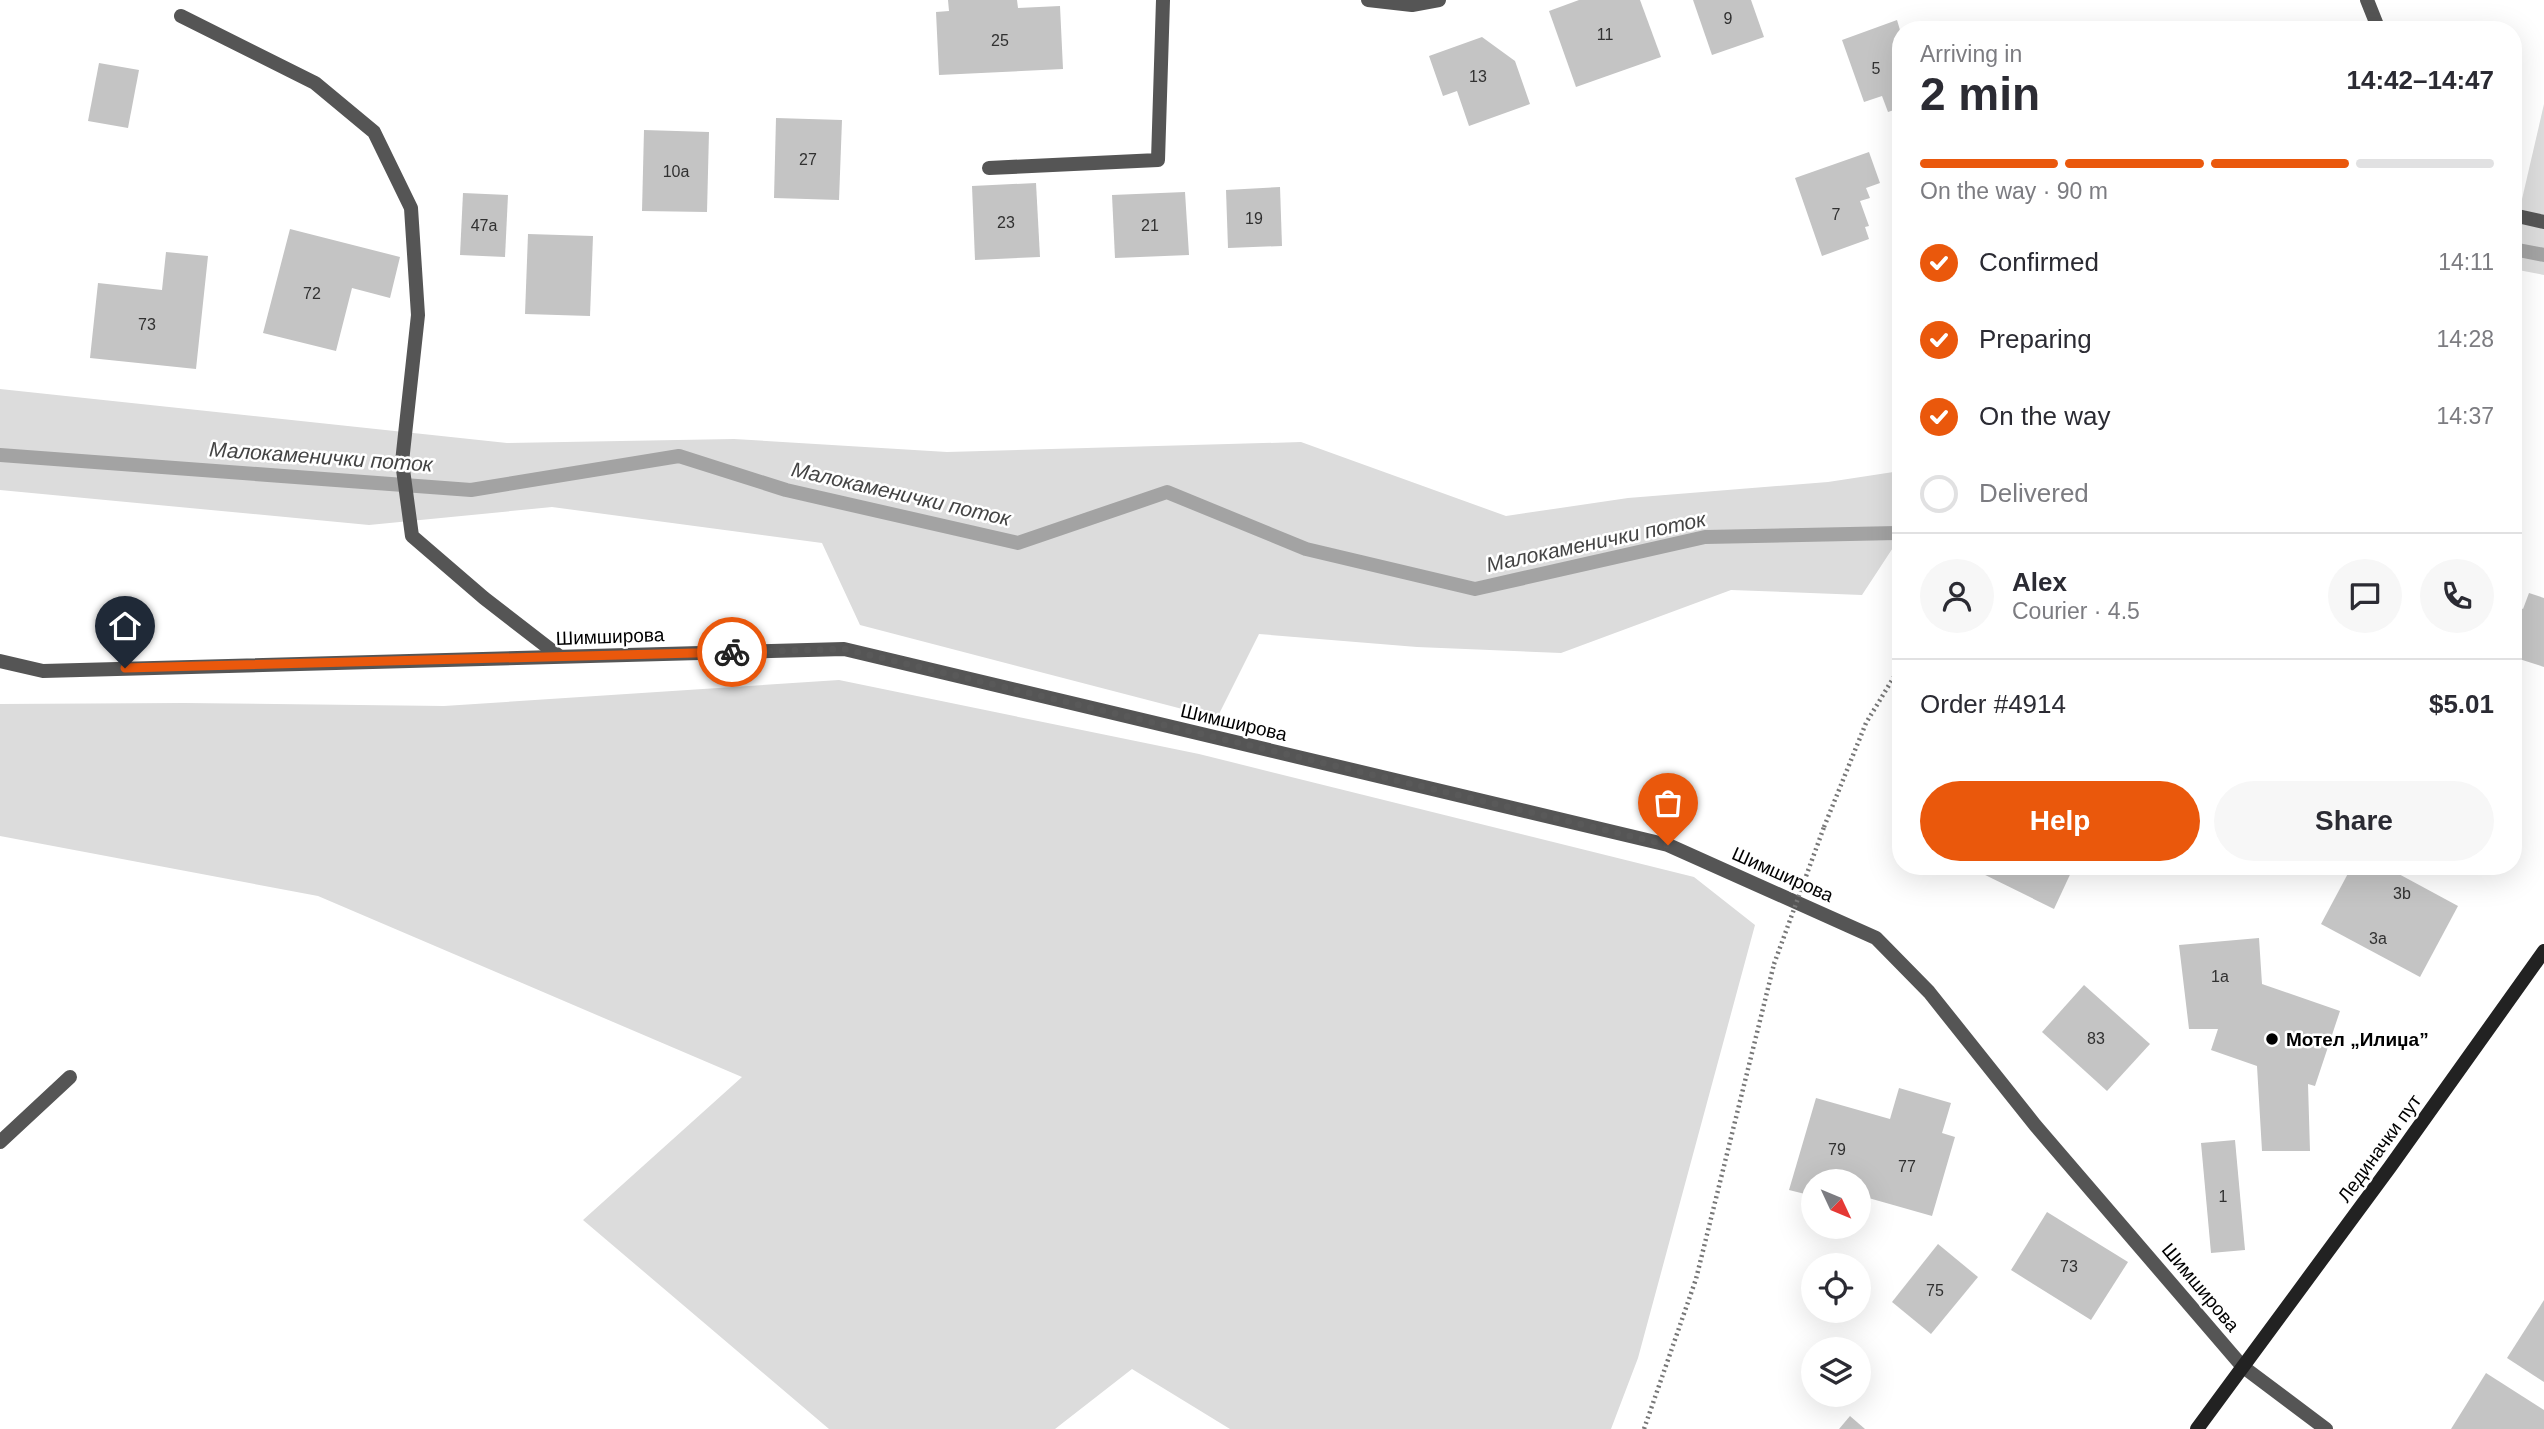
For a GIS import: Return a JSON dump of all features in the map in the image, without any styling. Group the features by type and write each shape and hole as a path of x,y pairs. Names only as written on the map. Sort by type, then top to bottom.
{"main road":[{"name":"Лединачки пут","path":"2197,1429 2390,1167 2544,951"}],"street":[{"path":"989,168 1158,160 1163,0"},
{"path":"1368,0 1412,5 1439,0"},
{"path":"2367,0 2375,21"},
{"path":"181,16 315,83 374,132 411,208 418,315 402,462 412,536 484,598 559,656"},
{"path":"2522,217 2544,222"},
{"name":"Шимширова","path":"0,661 43,671 844,649 1668,845 1876,938 1929,992 2035,1125 2242,1366 2326,1429"},
{"path":"0,1142 70,1077"}],"path":[{"path":"1644,1429 1696,1279 1774,964 1824,827 1866,723 1892,680"}],"shaded area":[{"path":"2544,104 2544,275 2522,271 2522,199"},
{"path":"0,389 507,443 734,439 947,452 1301,442 1506,516 1628,498 1828,482 1892,472 1892,549 1862,595 1731,590 1561,653 1417,647 1259,634 1217,718 860,625 822,543 552,507 369,525 0,490"},
{"path":"839,680 1199,754 1694,877 1755,925 1638,1358 1611,1429 1230,1429 1132,1369 1055,1429 829,1429 583,1220 742,1077 318,896 0,836 0,704 444,706"}],"building":[{"path":"948,0 1017,0 1018,8 1060,6 1063,69 939,75 936,12 949,11"},
{"path":"1579,0 1640,0 1661,57 1576,87 1549,11"},
{"path":"1693,0 1751,0 1764,37 1712,55"},
{"path":"1892,22 1892,111 1888,112 1882,96 1864,102 1842,40"},
{"path":"1482,37 1515,61 1530,104 1469,126 1457,91 1443,96 1429,56"},
{"path":"99,63 139,70 128,128 88,121"},
{"path":"776,118 842,120 839,200 774,198"},
{"path":"644,130 709,132 707,212 642,211"},
{"path":"1869,152 1880,183 1866,188 1870,198 1860,201 1869,226 1865,227 1869,239 1822,256 1795,178"},
{"path":"1036,183 1040,257 975,260 972,186"},
{"path":"1280,187 1282,246 1228,248 1226,190"},
{"path":"1185,192 1189,255 1115,258 1112,195"},
{"path":"463,193 508,195 505,257 460,255"},
{"path":"290,229 400,257 390,298 352,288 336,351 263,333"},
{"path":"528,234 593,236 590,316 525,314"},
{"path":"166,252 208,256 196,369 90,358 98,283 162,290"},
{"path":"2529,593 2544,598 2544,667 2522,660 2523,609"},
{"path":"1985,875 2070,875 2054,909"},
{"path":"2347,875 2401,875 2458,906 2420,977 2321,924"},
{"name":"Мотел „Илиџа”","path":"2259,938 2262,984 2340,1011 2315,1086 2308,1084 2310,1151 2262,1151 2257,1066 2211,1050 2218,1029 2189,1029 2179,945"},
{"path":"2084,985 2150,1044 2107,1091 2042,1032"},
{"path":"1899,1088 1951,1103 1942,1133 1955,1137 1932,1216 1871,1199 1871,1169 1801,1169 1801,1193 1789,1190 1816,1098 1890,1119"},
{"path":"2235,1140 2245,1250 2211,1253 2201,1143"},
{"path":"2047,1212 2128,1262 2091,1320 2011,1270"},
{"path":"1938,1244 1978,1277 1931,1334 1892,1302"},
{"path":"2544,1300 2544,1382 2507,1358"},
{"path":"2486,1373 2544,1410 2544,1429 2451,1429"},
{"path":"1850,1416 1865,1429 1839,1429"}],"waterway":[{"name":"Малокаменички поток","path":"2522,251 2544,255"},
{"name":"Малокаменички поток","path":"0,455 471,490 679,456 786,490 1018,543 1167,492 1306,549 1475,589 1705,537 1892,533"}],"way so far":[{"path":"732,652 844,649 1668,845"}],"place":[{"name":"Мотел „Илиџа”","path":"2272,1039"}],"route":[{"path":"125,668 732,652"}]}
